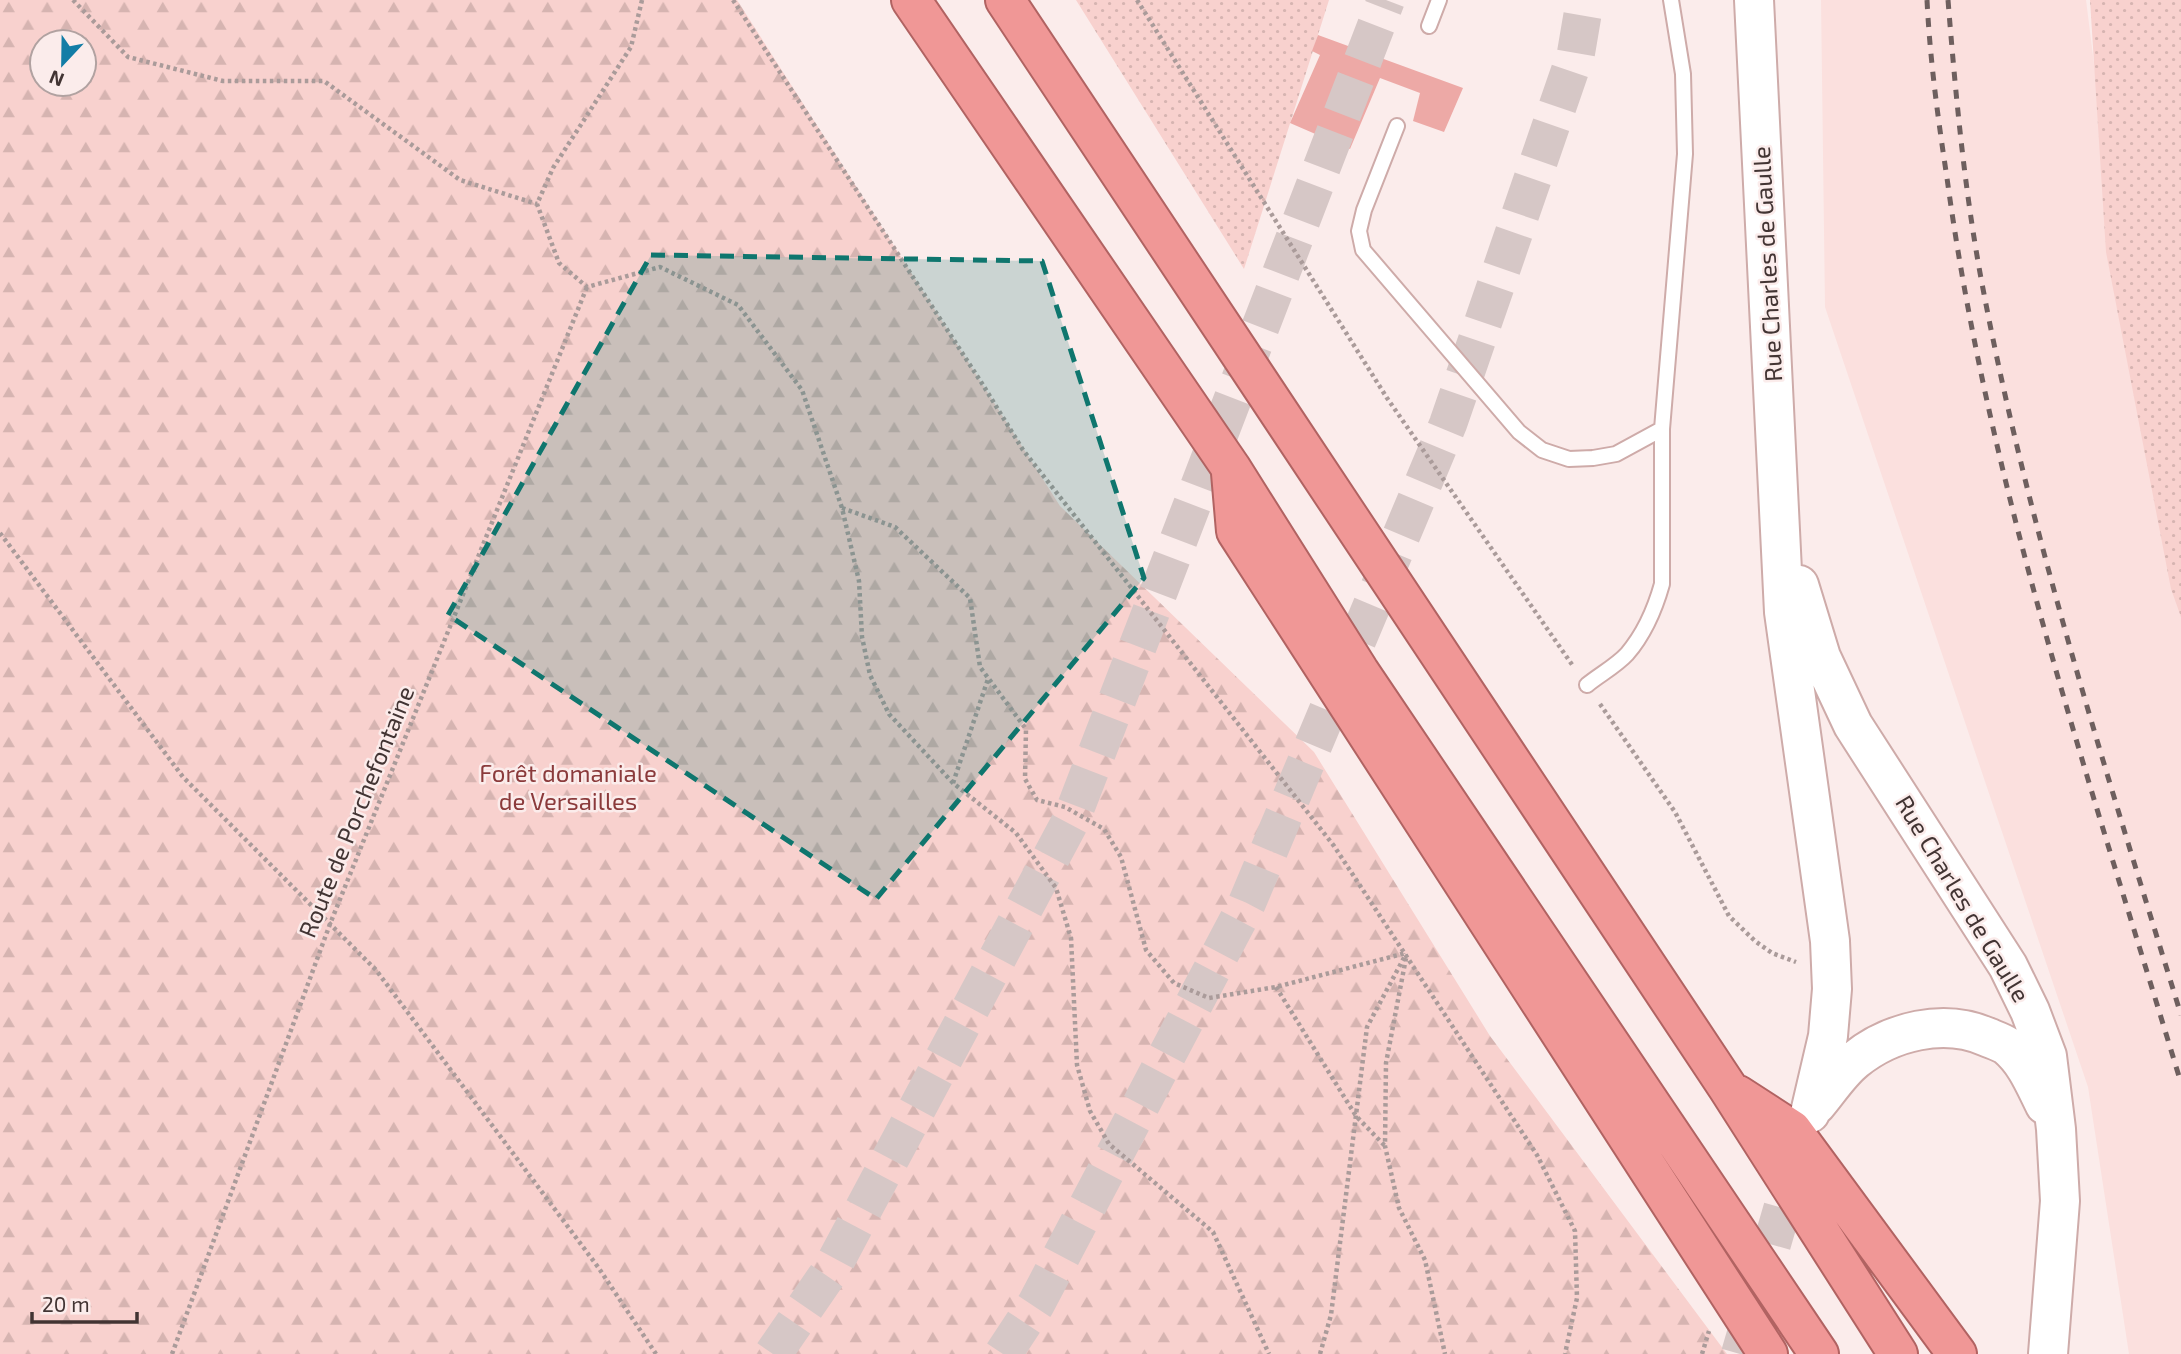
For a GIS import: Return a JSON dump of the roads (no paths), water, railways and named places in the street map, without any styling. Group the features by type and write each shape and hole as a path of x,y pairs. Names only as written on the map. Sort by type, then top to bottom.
{"highway":[{"path":"911,0 1231,468 1359,671 1819,1354"},
{"path":"1005,0 1728,1088 1898,1354"},
{"path":"1231,468 1236,531 1768,1354"},
{"path":"1728,1088 1792,1130 1958,1354"}],"main road":[{"name":"Rue Charles de Gaulle","path":"1754,0 1784,612 1830,941 1832,989 1828,1036 1810,1113 1852,1062 1873,1046 1903,1034 1942,1027 1977,1033 2005,1045 2026,1066 2056,1129"},
{"name":"Rue Charles de Gaulle","path":"1781,528 1821,657 1853,725 1987,931 2030,1011 2047,1056 2056,1129"},
{"path":"2048,1354 2060,1201 2056,1129"}],"lane":[{"path":"1429,26 1439,0"},
{"path":"1587,685 1626,656 1645,629 1656,607 1662,584 1662,429 1685,153 1683,74 1671,0"},
{"path":"1397,126 1364,210 1359,231 1363,250 1519,432 1542,450 1569,459 1616,454 1662,429"}],"tunnel":[{"path":"773,1354 832,1268 1071,820 1386,0"},
{"path":"1003,1354 1036,1304 1247,903 1448,424 1576,53 1585,0"},
{"path":"1740,1354 1797,1158"}],"railway":[{"path":"1927,0 1947,178 1965,294 1989,408 2046,635 2181,1083"},
{"path":"1948,0 1971,221 2003,386 2024,477 2073,657 2181,1015"}],"park label":[{"name":"Forêt domaniale de Versailles","path":"568,788"}]}
